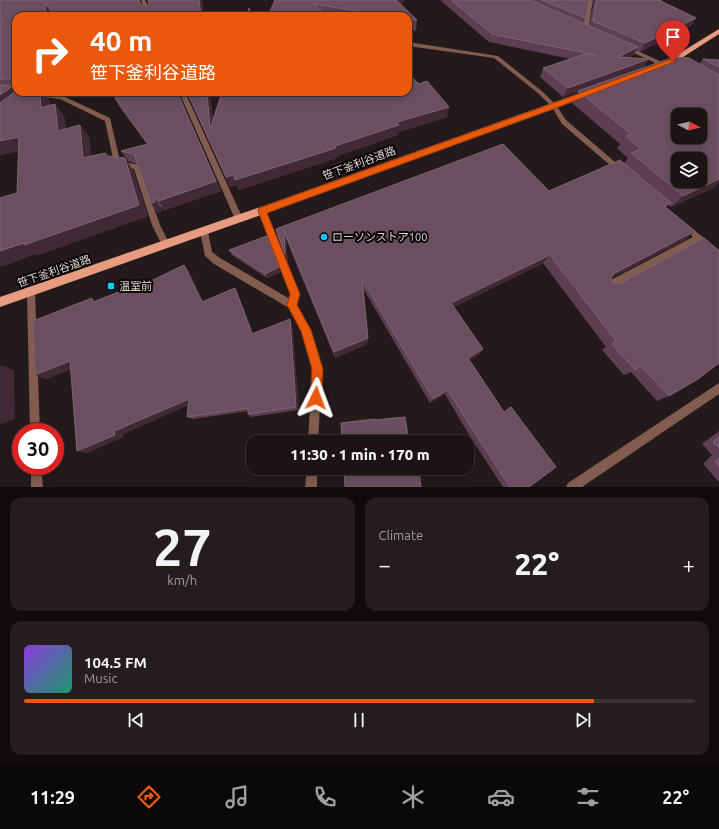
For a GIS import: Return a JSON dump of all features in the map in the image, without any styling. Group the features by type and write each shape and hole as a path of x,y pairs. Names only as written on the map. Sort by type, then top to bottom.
{"main road":[{"path":"649,70 675,63 719,31"},
{"name":"笹下釜利谷道路","path":"0,302 262,211 598,90"}],"street":[{"path":"143,0 148,12"},
{"path":"584,30 591,0"},
{"path":"577,27 592,33"},
{"path":"412,45 496,57 541,93 554,106 564,122 629,177"},
{"path":"620,45 664,65"},
{"path":"47,96 62,97 108,120 117,162 137,167 156,225 166,245"},
{"path":"184,96 239,219"},
{"path":"262,211 295,294 292,305"},
{"path":"682,223 719,255"},
{"path":"204,231 208,254 218,262 292,305 306,330 318,369 313,435"},
{"path":"608,286 699,238"},
{"path":"31,291 35,423"},
{"path":"572,487 719,388"},
{"path":"36,475 37,487"},
{"path":"311,487 312,475"}],"building":[{"path":"0,0 139,0 141,5 148,5 148,0 199,0 200,12 52,12 45,3 46,12 12,12 12,79 0,79"},
{"path":"275,0 396,0 409,12 364,12 313,4 323,12 270,12"},
{"path":"451,0 530,0 638,47 618,57 649,59 568,88 543,68 585,54 597,55 492,34"},
{"path":"542,0 589,0 586,18"},
{"path":"597,0 659,0 696,18 645,43 593,21"},
{"path":"412,15 417,20 412,19"},
{"path":"674,57 689,58 719,75 719,179 707,185 707,152 671,152 671,186 631,153 641,149 626,136 631,134 578,91"},
{"path":"703,59 719,60 719,67"},
{"path":"412,78 419,84 427,81 449,107 397,122 399,125 335,146 336,148 235,180 233,175 226,177 189,96 207,96 210,129 221,96 412,96"},
{"path":"0,85 12,86 12,87 0,95"},
{"path":"12,94 12,96 40,96 41,108 55,104 58,131 80,125 83,158 105,153 108,156 125,158 139,205 24,245 24,243 0,251 0,198 17,193 19,137 0,141 0,103"},
{"path":"114,96 179,96 216,181 159,201 153,197 155,202 151,203 134,154 121,151 148,144"},
{"path":"503,144 549,191 620,160 671,203 664,206 695,231 613,274 611,279 613,283 621,283 704,238 719,251 719,363 698,379 669,396 641,366 635,370 612,344 616,341 550,255 451,303 483,349 468,358 504,412 511,407 556,467 529,487 510,487 448,390 433,399 362,279 368,338 334,352 284,230 285,254 276,229"},
{"path":"673,188 700,188 683,196"},
{"path":"267,236 279,267 265,274 229,250 264,237"},
{"path":"184,265 202,302 235,288 252,334 290,319 296,407 248,414 248,408 187,417 189,399 114,431 115,435 77,451 70,361 35,375 33,321 92,298 93,302 124,290 124,294"},
{"path":"405,417 408,435 342,435 341,423"},
{"path":"719,437 719,448 713,442"},
{"path":"719,458 719,467 715,462"},
{"path":"344,475 420,475 421,487 345,487"}],"place":[{"name":"ローソンストア100","path":"324,237"},
{"name":"温室前","path":"111,286"}],"route":[{"path":"316,398 318,369 306,330 292,305 295,294 262,211 554,106 673,61"}]}
